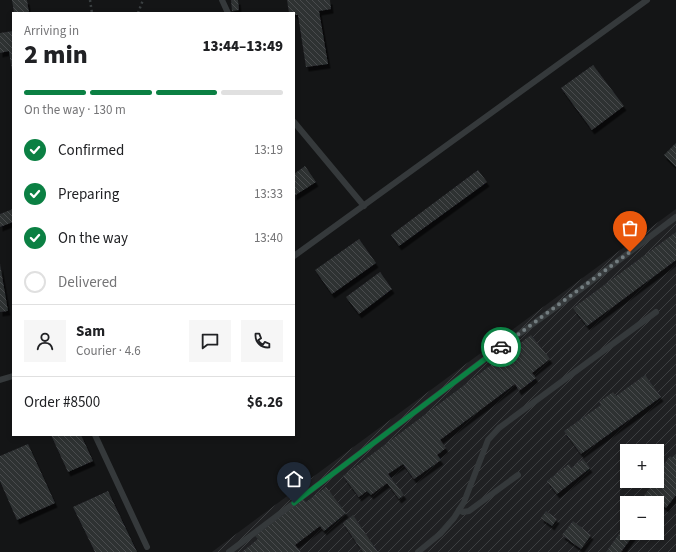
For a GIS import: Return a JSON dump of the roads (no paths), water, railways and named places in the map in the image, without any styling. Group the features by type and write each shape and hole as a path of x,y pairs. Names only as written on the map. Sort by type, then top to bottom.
{"lane":[{"path":"222,0 228,12"},
{"path":"295,255 647,0"},
{"path":"295,123 364,206"},
{"path":"229,552 676,217"},
{"path":"418,552 447,527 459,510 488,440 499,428 656,312"},
{"path":"0,380 12,376"},
{"path":"95,436 147,547"},
{"path":"459,510 463,512 469,511 518,475"}]}
